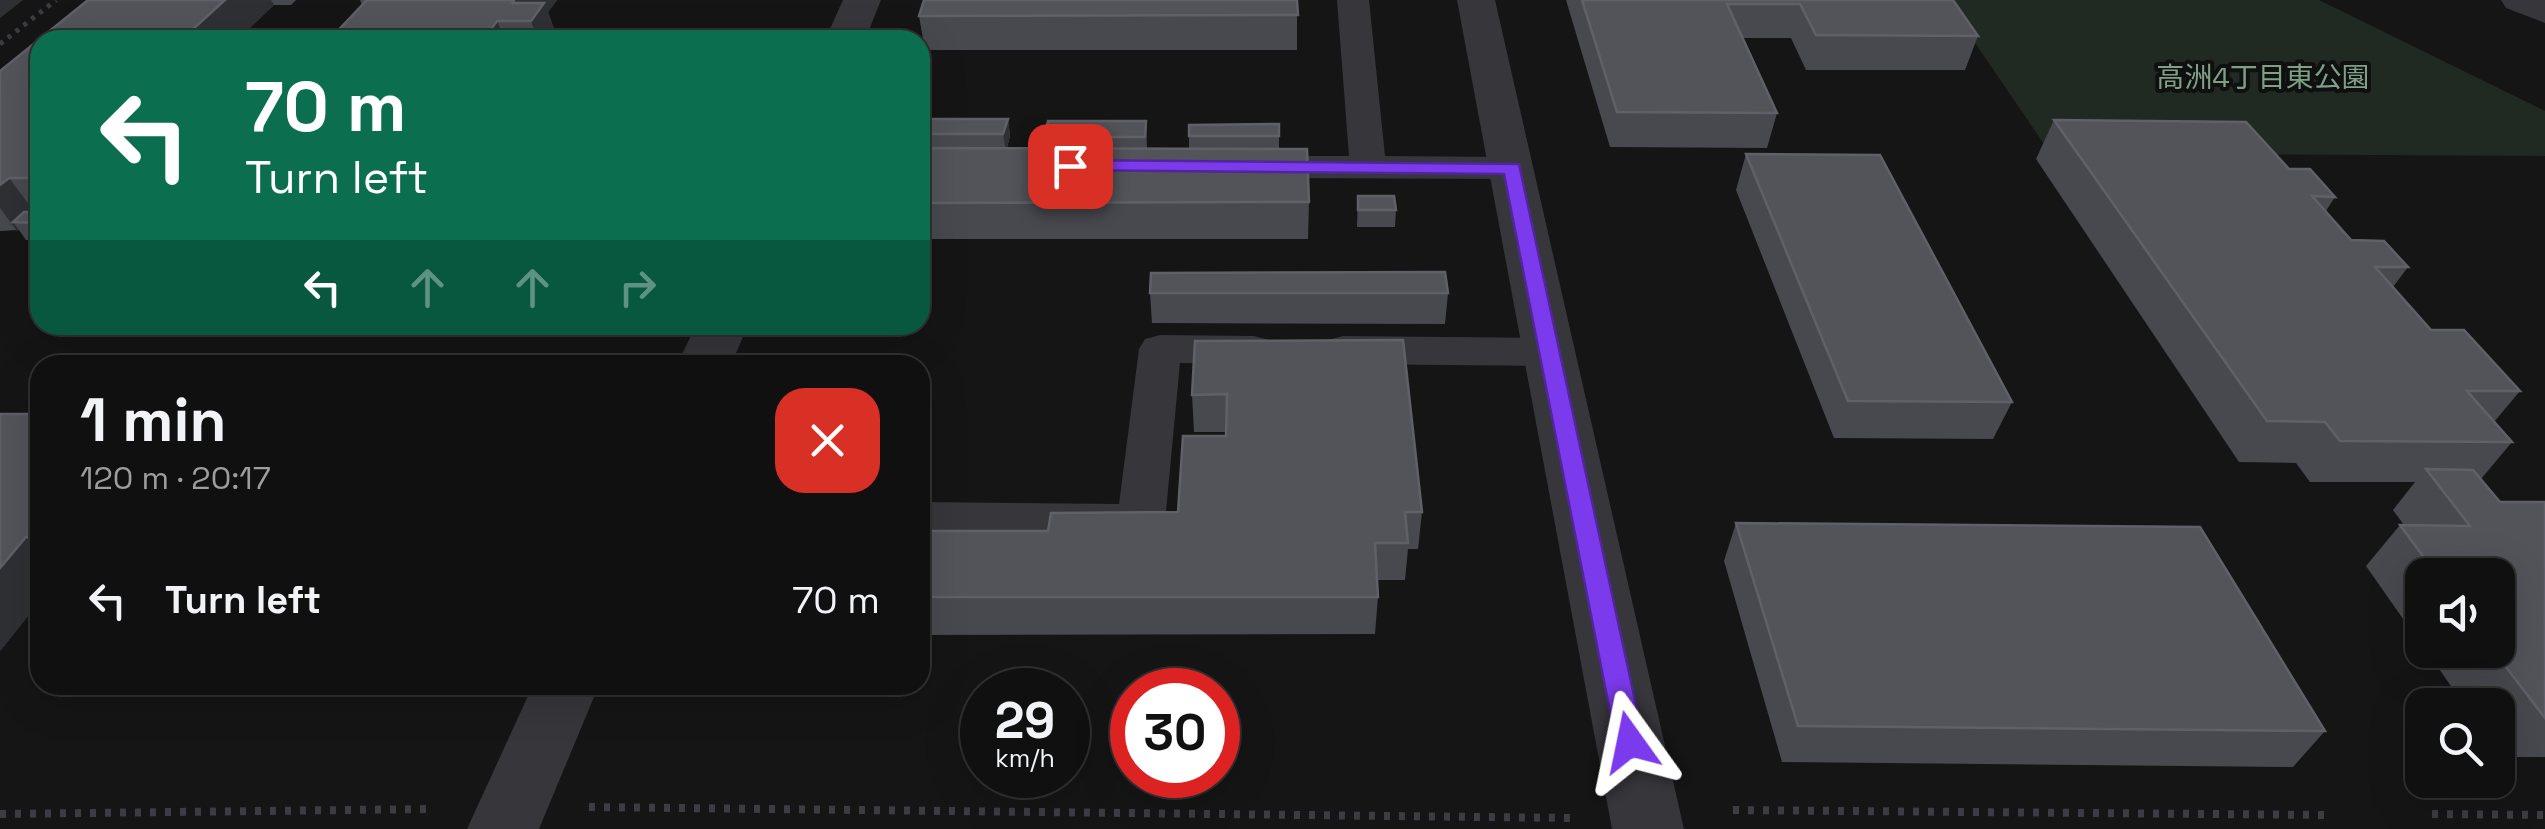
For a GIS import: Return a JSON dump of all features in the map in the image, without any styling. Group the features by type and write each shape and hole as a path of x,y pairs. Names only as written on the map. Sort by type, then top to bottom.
{"street":[{"path":"849,30 862,0"},
{"path":"1476,0 1648,829"},
{"path":"2520,0 2545,11"},
{"path":"503,829 562,695"}],"lane":[{"path":"1354,0 1368,168"},
{"path":"1212,167 1512,168"},
{"path":"930,520 1140,522 1160,349 1550,352"}],"path":[{"path":"0,44 56,0"},
{"path":"573,807 1585,818"},
{"path":"0,814 437,809"},
{"path":"1733,810 2328,814"},
{"path":"2432,814 2545,815"}],"green space":[{"name":"高洲4丁目東公園","path":"1946,0 2319,0 2545,111 2545,156 2050,153"}],"building":[{"path":"88,0 225,0 192,30 51,30"},
{"path":"367,0 544,3 531,21 497,21 490,30 338,30"},
{"path":"924,0 1297,0 1298,15 919,16"},
{"path":"1582,0 1953,0 1978,36 1816,35 1800,4 1727,4 1777,113 1617,112"},
{"path":"30,47 30,178 9,178 0,185 0,71"},
{"path":"930,119 1008,119 1003,134 930,134"},
{"path":"2054,120 2246,122 2289,169 2310,169 2335,197 2312,196 2351,240 2384,241 2408,267 2375,267 2431,330 2464,330 2520,391 2467,391 2512,442 2340,441 2325,422 2267,421"},
{"path":"1048,121 1146,121 1145,137 1045,137"},
{"path":"1279,124 1279,136 1189,136 1189,125"},
{"path":"930,148 1307,149 1309,202 930,203"},
{"path":"1746,154 1880,155 2012,402 1848,401"},
{"path":"1358,196 1394,196 1396,210 1358,210"},
{"path":"24,212 30,212 30,223 13,222"},
{"path":"1445,272 1448,293 1150,293 1151,273"},
{"path":"1403,340 1422,512 1405,512 1408,543 1375,543 1378,597 930,597 930,531 1048,531 1051,513 1178,512 1183,436 1226,436 1227,394 1192,395 1195,341"},
{"path":"0,414 30,414 30,537 0,568"},
{"path":"2426,469 2473,470 2500,502 2545,502 2545,718 2507,668 2515,668 2515,558 2424,558 2400,525 2470,526"},
{"path":"1736,523 2200,527 2325,731 1798,726"}],"route":[{"path":"1070,166 1512,168 1630,742"}]}
